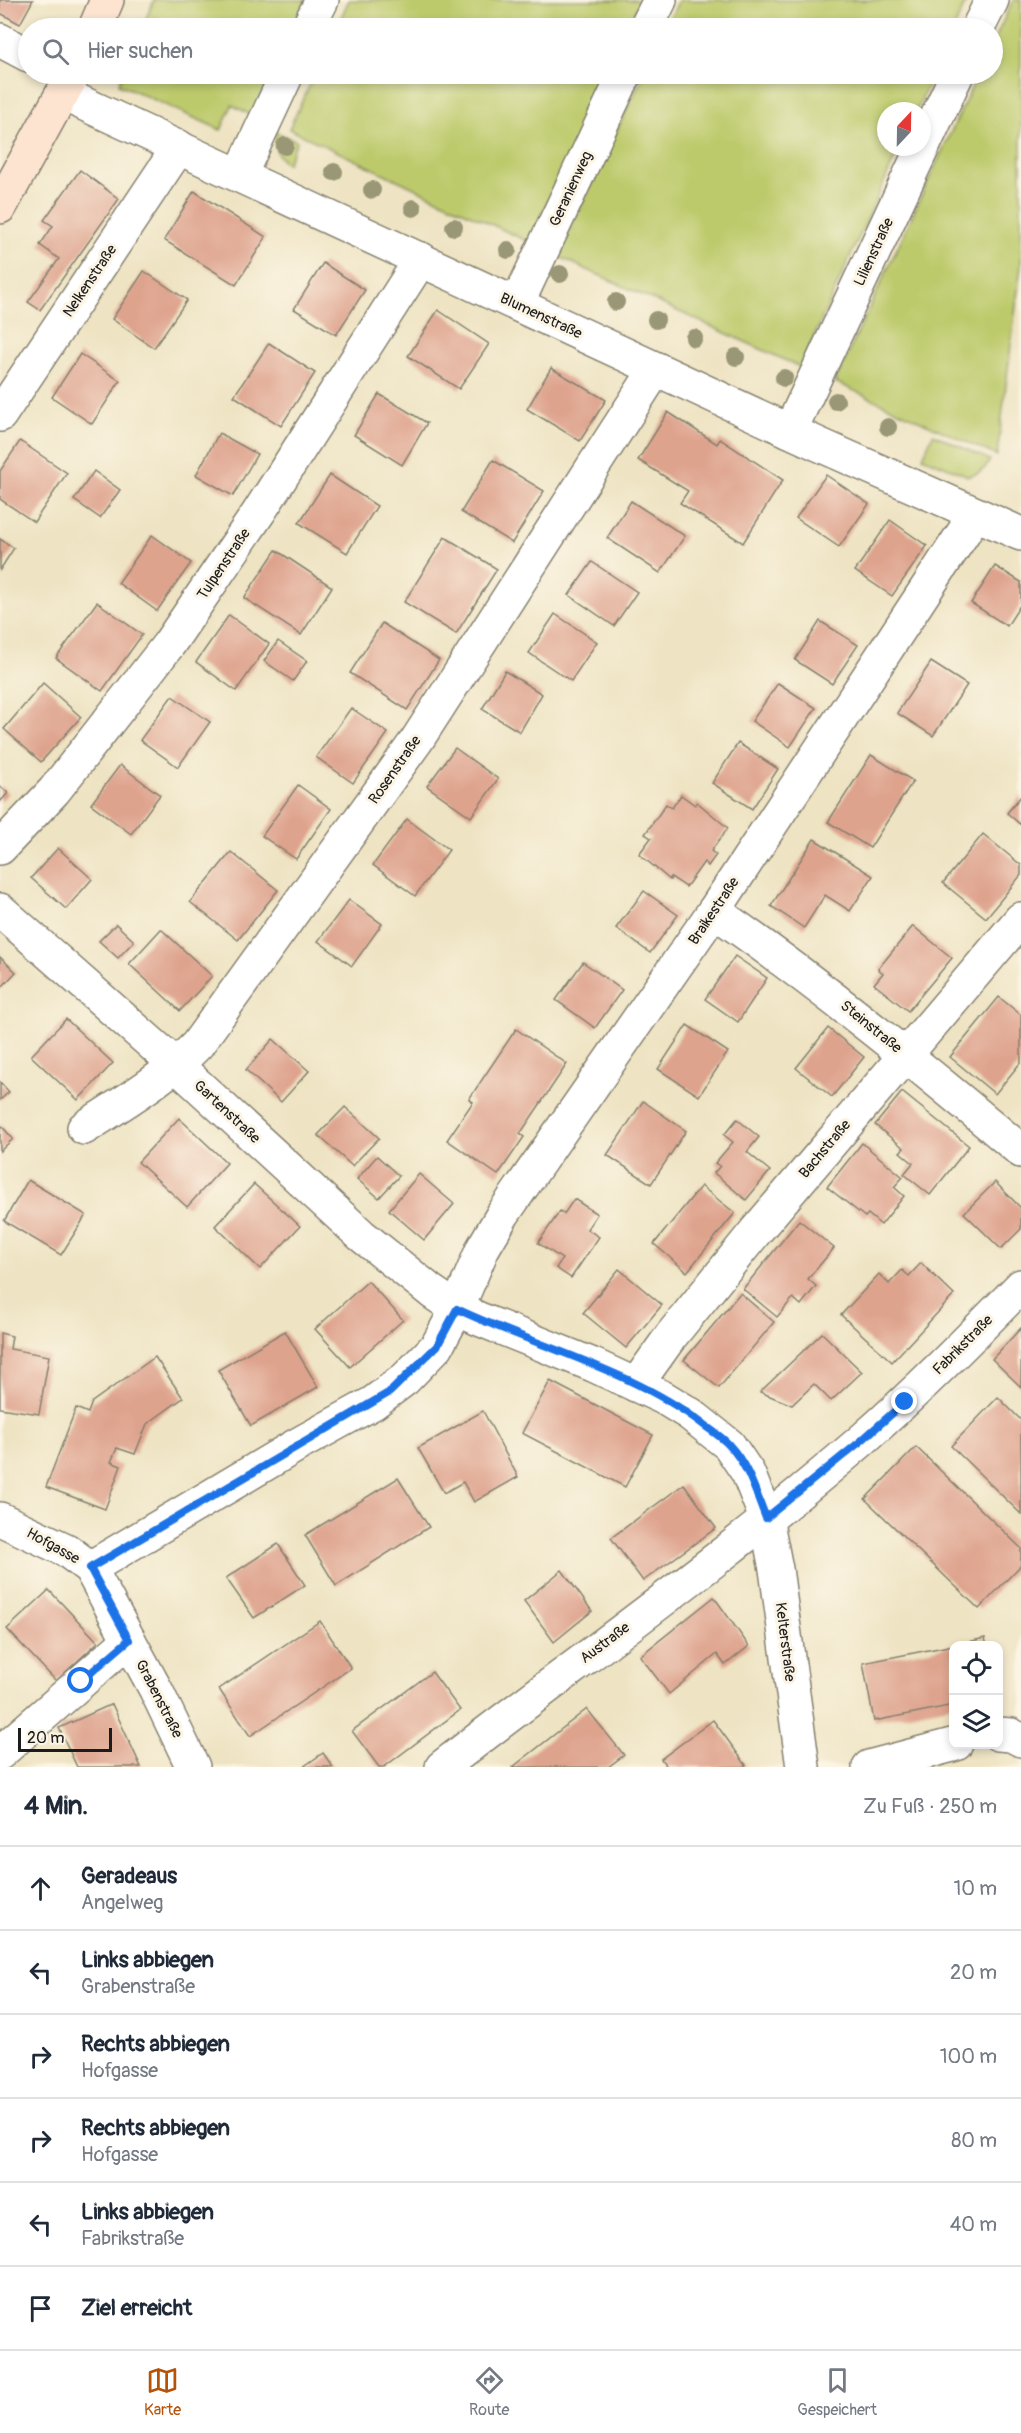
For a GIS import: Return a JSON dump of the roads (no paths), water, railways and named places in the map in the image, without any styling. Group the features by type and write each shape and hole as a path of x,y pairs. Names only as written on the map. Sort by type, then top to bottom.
{"street":[{"path":"99,18 107,0"},
{"path":"313,18 322,0"},
{"path":"651,18 660,0"},
{"path":"983,18 992,0"},
{"path":"0,40 18,50"},
{"path":"0,207 65,84"},
{"name":"Blumenstraße","path":"74,84 179,147 656,369 1021,534"},
{"path":"240,175 282,84"},
{"name":"Geranienweg","path":"517,304 620,84"},
{"name":"Lilienstraße","path":"790,430 952,84"},
{"name":"Nelkenstraße","path":"0,415 179,147"},
{"name":"Tulpenstraße","path":"0,848 54,791 169,644 259,512 421,259"},
{"name":"Rosenstraße","path":"84,1128 177,1066 197,1045 417,740 656,369"},
{"name":"Braikestraße","path":"457,1309 483,1248 503,1214 714,911 975,515"},
{"name":"Gartenstraße","path":"0,910 177,1066 361,1234 418,1282 457,1309"},
{"name":"Steinstraße","path":"714,911 816,983 1021,1151"},
{"name":"Bachstraße","path":"636,1385 671,1336 729,1264 1021,919"},
{"name":"Fabrikstraße","path":"766,1518 905,1402 1021,1286"},
{"path":"457,1309 636,1385 690,1414 729,1445 748,1473 766,1518"},
{"name":"Hofgasse","path":"0,1519 66,1550 90,1568 390,1392 437,1346 457,1309"},
{"name":"Austraße","path":"442,1767 766,1518"},
{"name":"Kelterstraße","path":"766,1518 776,1569 803,1767"},
{"name":"Grabenstraße","path":"90,1568 193,1767"},
{"path":"0,1753 129,1640"},
{"path":"1003,1734 1021,1740"},
{"path":"869,1767 949,1746"}]}
